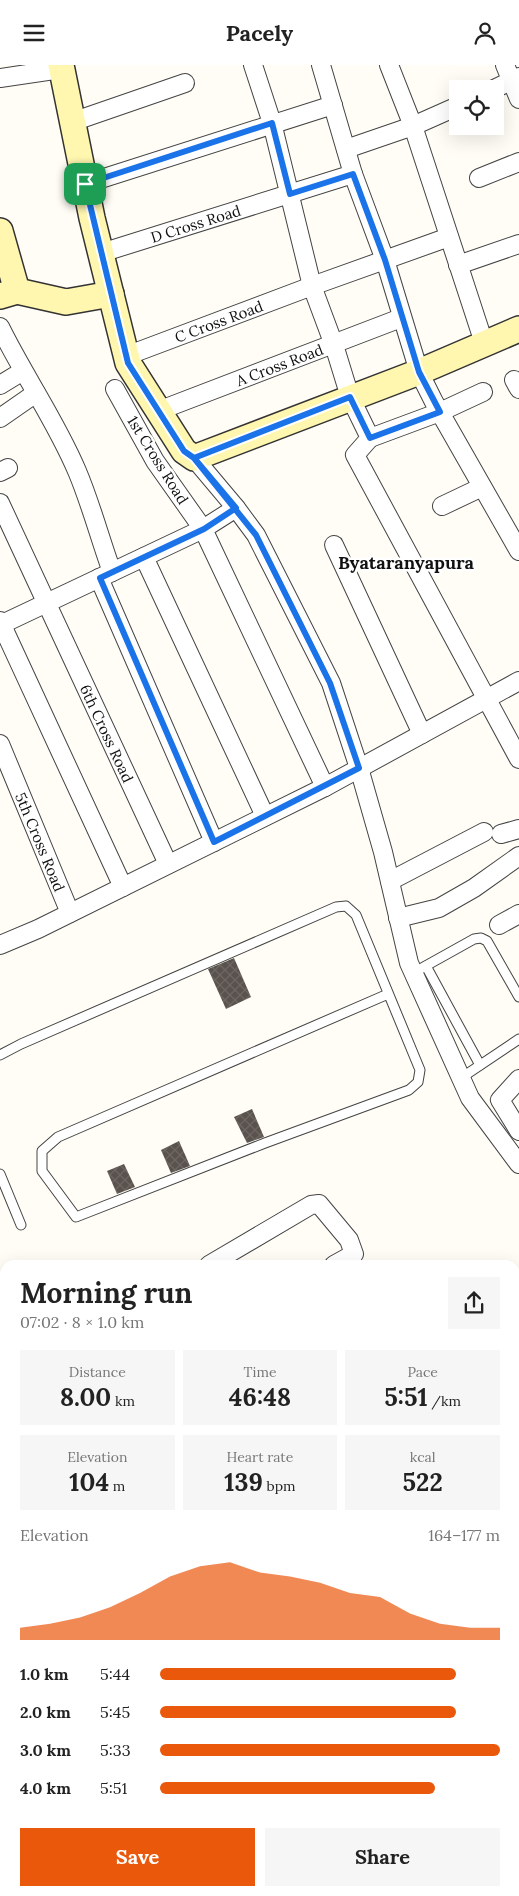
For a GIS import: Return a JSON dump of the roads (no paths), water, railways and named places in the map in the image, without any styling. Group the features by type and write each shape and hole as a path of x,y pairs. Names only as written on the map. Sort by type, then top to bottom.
{"street":[{"path":"253,65 272,123 312,286 334,345 350,397 370,438"},
{"path":"321,65 353,174 385,260 401,318 419,372 519,551"},
{"path":"389,65 413,126 484,343"},
{"path":"0,78 61,67"},
{"name":"1st Cross Road","path":"61,67 85,184 128,363 184,451 194,458"},
{"path":"512,74 519,99"},
{"path":"72,122 185,83"},
{"path":"85,184 332,105"},
{"path":"346,149 413,126 449,110"},
{"path":"479,178 519,162"},
{"name":"D Cross Road","path":"101,253 353,174"},
{"path":"0,231 8,294 66,302 111,294"},
{"name":"C Cross Road","path":"126,356 449,237"},
{"path":"458,265 519,244"},
{"name":"A Cross Road","path":"158,411 401,318"},
{"path":"0,327 77,471 106,575 214,842"},
{"path":"519,329 419,372 194,458 256,535 330,683 359,768 390,881 409,963 420,970 470,1098 519,1164"},
{"path":"0,385 23,371"},
{"name":"1st Cross Road","path":"115,389 156,461 204,529 325,787"},
{"path":"483,391 440,412 370,438 355,455 519,759"},
{"path":"0,417 36,393"},
{"path":"442,506 482,487"},
{"name":"6th Cross Road","path":"0,503 168,864"},
{"path":"123,887 1,623 204,529 236,508"},
{"path":"334,545 422,734"},
{"path":"144,557 265,817"},
{"path":"1,942 70,913 325,787 519,681"},
{"name":"5th Cross Road","path":"0,744 70,913"},
{"path":"390,881 492,833 519,829"},
{"path":"398,917 439,908 474,888 519,856"},
{"path":"499,925 519,914"},
{"path":"519,1079 500,1100 519,1131"},
{"path":"218,1260 311,1205 320,1204 349,1239 354,1254 343,1260"}],"lane":[{"path":"0,1055 30,1040 336,907 346,906 356,915 420,1070 418,1082 410,1090 265,1143 76,1217 42,1171 42,1151 58,1137 388,994"},
{"path":"480,1065 420,970 474,939 481,938 487,941 519,997"},
{"path":"461,1078 519,1039"},
{"path":"0,1174 21,1225"}],"district":[{"name":"Byataranyapura","path":"406,562"}]}
